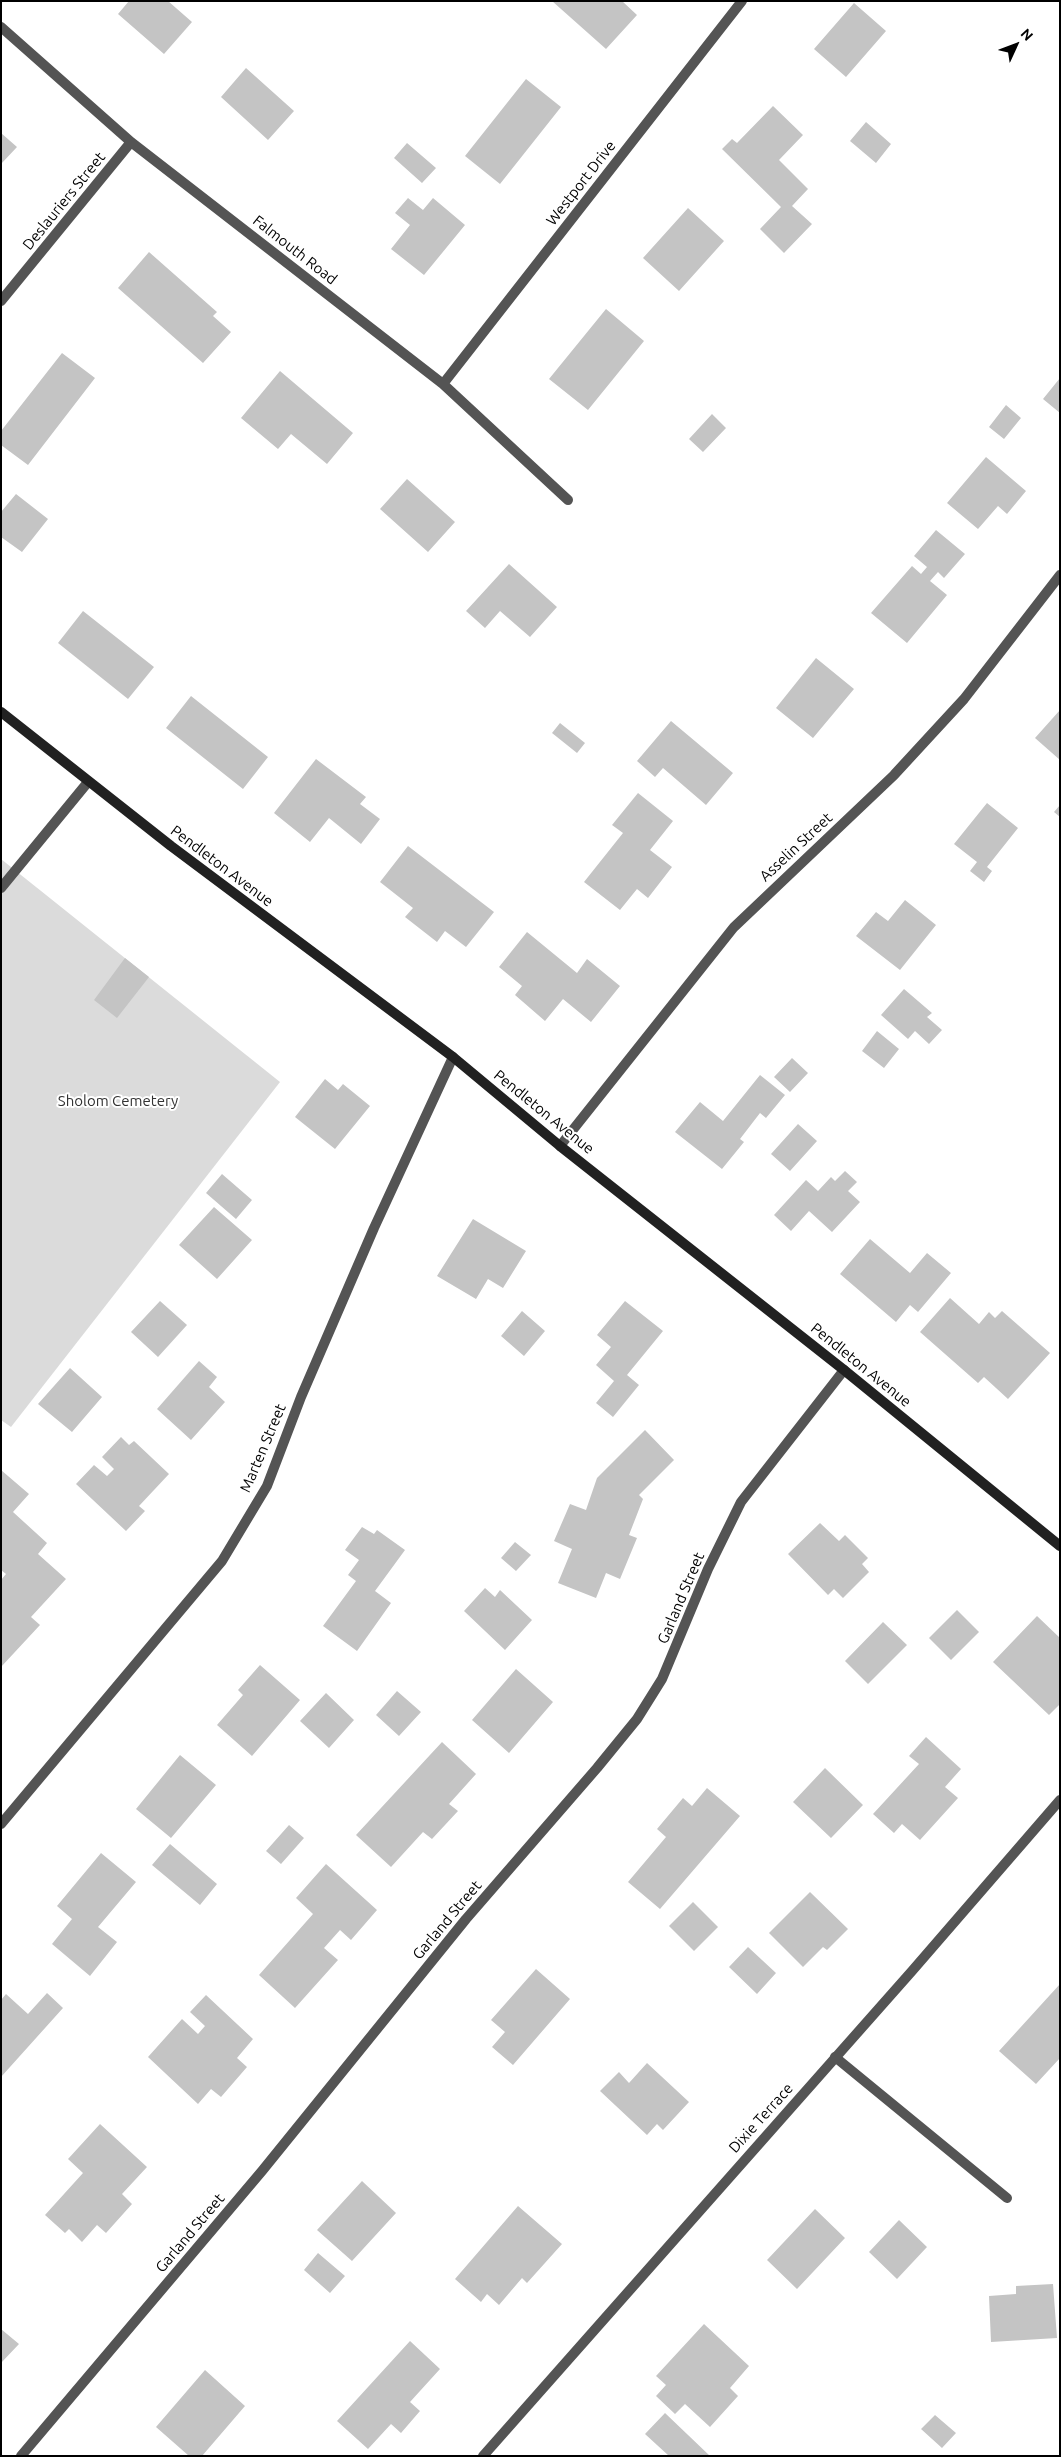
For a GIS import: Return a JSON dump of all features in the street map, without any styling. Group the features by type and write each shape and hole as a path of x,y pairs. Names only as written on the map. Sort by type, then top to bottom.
{"street":[{"name":"Westport Drive","path":"443,384 742,1"},
{"name":"Falmouth Road","path":"1,27 131,142 443,384 568,500"},
{"name":"Deslauriers Street","path":"1,301 131,142"},
{"name":"Asselin Street","path":"560,1146 734,926 894,775 964,699 1060,575"},
{"name":"Pendleton Avenue","path":"1,712 179,852 453,1057 560,1146 844,1370 1060,1546"},
{"path":"1,888 88,782"},
{"name":"Marten Street","path":"1,1824 222,1561 267,1486 301,1396 335,1317 453,1057"},
{"name":"Garland Street","path":"21,2456 262,2171 466,1919 637,1719 662,1679 708,1569 741,1502 844,1370"},
{"name":"Dixie Terrace","path":"483,2456 1060,1800"},
{"path":"835,2057 1007,2198"}],"green space":[{"name":"Sholom Cemetery","path":"1,859 280,1082 11,1427 1,1420"}],"building":[{"path":"129,1 168,1 192,22 164,54 118,14"},
{"path":"552,1 622,1 637,15 606,49"},
{"path":"854,3 886,31 846,77 814,49"},
{"path":"246,68 294,111 268,140 221,97"},
{"path":"526,79 561,107 500,184 465,156"},
{"path":"773,106 803,135 779,160 808,189 792,206 812,224 784,253 760,229 781,207 722,149 732,139 737,143"},
{"path":"866,122 891,144 876,163 850,141"},
{"path":"1,133 17,147 1,164"},
{"path":"407,143 436,168 422,183 394,158"},
{"path":"408,198 423,210 433,198 465,225 424,275 391,249 410,225 395,213"},
{"path":"688,208 724,241 679,291 643,258"},
{"path":"149,252 217,312 213,316 231,332 203,363 118,288"},
{"path":"606,309 644,341 588,410 549,379"},
{"path":"62,353 95,378 28,465 1,445 1,431"},
{"path":"280,371 353,433 327,464 291,434 278,449 241,418"},
{"path":"1060,378 1060,413 1043,399"},
{"path":"1006,405 1021,418 1004,439 989,427"},
{"path":"712,414 726,428 703,452 689,439"},
{"path":"986,457 1026,491 1007,514 998,506 978,529 947,503"},
{"path":"407,479 455,522 428,552 380,509"},
{"path":"16,494 48,519 22,552 1,537 1,512"},
{"path":"936,530 965,554 944,578 938,572 930,581 947,595 907,643 871,613 912,566 921,574 927,567 914,556"},
{"path":"509,564 557,607 530,637 500,611 485,628 466,611"},
{"path":"83,611 154,667 128,699 58,643"},
{"path":"816,658 854,689 813,738 776,708"},
{"path":"191,696 268,757 243,789 166,728"},
{"path":"1060,710 1060,760 1035,738"},
{"path":"671,721 733,773 706,805 663,768 655,777 637,761"},
{"path":"560,723 585,743 577,753 552,733"},
{"path":"316,759 366,797 360,804 380,819 361,844 329,818 310,842 274,813"},
{"path":"638,793 673,821 650,850 672,867 648,898 637,889 620,910 584,882 623,833 612,825"},
{"path":"987,803 1018,828 987,867 992,871 984,882 970,871 977,862 954,844"},
{"path":"1060,805 1060,817 1054,812"},
{"path":"408,846 494,912 466,947 445,931 437,942 405,917 413,908 380,882"},
{"path":"905,900 936,925 900,970 856,936 876,912 888,921"},
{"path":"527,932 577,973 587,959 620,986 591,1022 563,999 545,1021 515,995 522,986 499,967"},
{"path":"125,958 149,977 117,1018 94,1000"},
{"path":"904,989 932,1013 927,1017 942,1030 929,1044 915,1031 908,1039 881,1015"},
{"path":"877,1031 899,1049 884,1068 862,1051"},
{"path":"792,1058 808,1073 790,1092 774,1077"},
{"path":"760,1075 785,1095 766,1118 760,1113 740,1139 744,1142 722,1169 675,1132 700,1102 723,1121"},
{"path":"325,1079 338,1090 343,1084 370,1106 335,1149 295,1117"},
{"path":"798,1124 817,1141 790,1171 771,1154"},
{"path":"845,1171 857,1182 848,1191 860,1202 832,1232 809,1211 791,1231 774,1215 806,1180 818,1191 831,1177 835,1181"},
{"path":"222,1174 252,1200 236,1219 206,1193"},
{"path":"214,1207 252,1240 217,1279 179,1245"},
{"path":"473,1219 526,1251 503,1288 488,1279 476,1299 437,1276"},
{"path":"870,1239 910,1273 927,1253 951,1273 918,1312 910,1305 896,1322 840,1274"},
{"path":"950,1298 979,1324 989,1312 995,1318 1002,1311 1050,1353 1008,1399 984,1377 978,1383 920,1332"},
{"path":"160,1301 187,1325 158,1357 131,1332"},
{"path":"625,1301 663,1331 627,1375 639,1385 613,1417 596,1403 614,1381 596,1365 611,1347 597,1335"},
{"path":"522,1311 545,1331 524,1356 501,1336"},
{"path":"199,1361 217,1377 209,1387 225,1402 191,1440 157,1409"},
{"path":"70,1368 102,1397 72,1432 38,1404"},
{"path":"645,1430 674,1460 639,1495 643,1499 629,1535 637,1538 620,1579 606,1573 596,1598 558,1583 572,1549 554,1541 570,1504 586,1510 597,1478"},
{"path":"121,1437 129,1445 134,1441 169,1474 139,1506 145,1511 126,1531 76,1484 94,1465 107,1476 114,1469 102,1457"},
{"path":"1,1470 29,1494 13,1512 47,1543 38,1554 66,1579 31,1617 40,1625 1,1667 1,1580 6,1574 1,1570"},
{"path":"820,1523 839,1541 845,1535 868,1558 862,1564 869,1572 843,1598 834,1589 828,1595 788,1554"},
{"path":"362,1527 374,1534 377,1530 405,1550 375,1591 391,1603 357,1651 323,1626 356,1581 348,1575 359,1560 345,1550"},
{"path":"515,1542 531,1555 516,1571 501,1558"},
{"path":"485,1588 495,1597 500,1590 532,1620 505,1650 464,1611"},
{"path":"957,1610 979,1632 951,1660 929,1638"},
{"path":"1037,1616 1060,1638 1060,1704 1049,1715 993,1662"},
{"path":"883,1622 907,1645 868,1684 845,1661"},
{"path":"260,1665 300,1700 252,1756 217,1725 243,1695 238,1690"},
{"path":"516,1669 553,1702 509,1753 472,1720"},
{"path":"397,1691 421,1712 399,1736 376,1715"},
{"path":"326,1693 354,1720 329,1748 300,1721"},
{"path":"926,1737 961,1769 945,1787 958,1798 920,1840 902,1824 894,1833 873,1814 919,1764 909,1756"},
{"path":"442,1742 476,1774 449,1804 458,1811 432,1839 423,1832 391,1867 356,1835"},
{"path":"180,1755 216,1785 171,1838 136,1809"},
{"path":"825,1768 863,1805 831,1838 793,1802"},
{"path":"707,1788 740,1816 660,1909 628,1882 666,1837 657,1829 683,1798 692,1806"},
{"path":"289,1825 304,1838 281,1864 266,1851"},
{"path":"170,1844 217,1884 200,1905 152,1865"},
{"path":"101,1853 136,1882 98,1927 117,1942 90,1976 52,1944 72,1919 57,1906"},
{"path":"326,1864 377,1910 351,1940 340,1930 324,1948 338,1960 295,2008 259,1975 313,1914 296,1898"},
{"path":"810,1892 848,1929 827,1950 823,1947 803,1967 769,1933"},
{"path":"693,1902 718,1927 694,1951 669,1926"},
{"path":"748,1947 776,1973 757,1994 729,1967"},
{"path":"536,1969 570,1999 513,2065 492,2047 505,2032 491,2020"},
{"path":"1060,1984 1060,2058 1036,2084 999,2051"},
{"path":"47,1993 63,2008 1,2077 1,2000 6,1994 28,2014"},
{"path":"206,1995 253,2039 237,2058 247,2067 221,2097 211,2089 198,2104 148,2057 182,2019 198,2034 205,2026 190,2012"},
{"path":"647,2063 689,2102 663,2130 657,2124 647,2135 600,2091 619,2072 629,2083"},
{"path":"100,2124 147,2167 122,2194 132,2204 106,2233 97,2225 82,2242 69,2229 65,2233 45,2215 83,2173 68,2159"},
{"path":"362,2181 396,2213 352,2261 317,2230"},
{"path":"518,2206 562,2244 527,2283 522,2278 499,2305 487,2294 481,2302 455,2279"},
{"path":"815,2209 845,2238 797,2289 767,2260"},
{"path":"899,2220 927,2247 897,2279 869,2252"},
{"path":"318,2253 345,2276 330,2293 304,2270"},
{"path":"1053,2284 1057,2338 991,2342 989,2296 1016,2294 1016,2286"},
{"path":"704,2324 749,2366 730,2388 738,2396 710,2427 685,2404 675,2414 656,2396 666,2385 656,2376"},
{"path":"1,2329 19,2344 1,2363"},
{"path":"410,2341 440,2369 410,2402 420,2411 401,2433 391,2424 368,2449 337,2421"},
{"path":"205,2370 245,2406 202,2456 189,2456 156,2427"},
{"path":"665,2413 710,2456 669,2456 645,2434"},
{"path":"935,2415 956,2433 942,2448 921,2429"}]}
